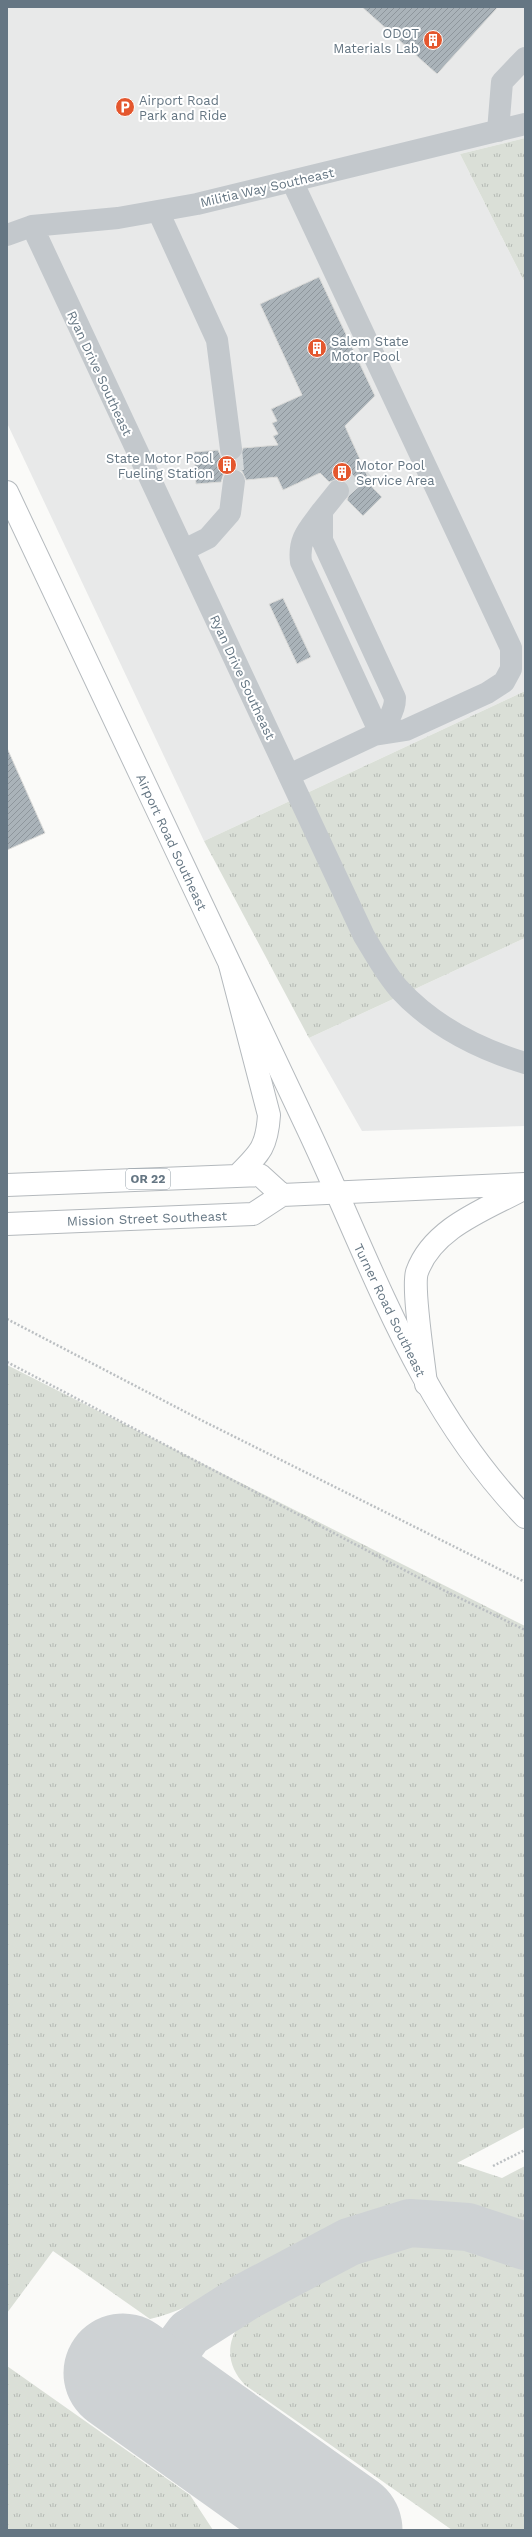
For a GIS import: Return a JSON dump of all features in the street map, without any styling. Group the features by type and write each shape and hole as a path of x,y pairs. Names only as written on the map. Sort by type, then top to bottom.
{"main road":[{"name":"Airport Road Southeast","path":"7,492 337,1193"},
{"path":"230,965 269,1115 268,1136 263,1150 238,1175"},
{"name":"OR 22","path":"7,1185 260,1175 282,1195"},
{"path":"282,1195 525,1184"},
{"path":"426,1384 418,1308 417,1273 427,1253 454,1227 525,1188"},
{"name":"Turner Road Southeast","path":"337,1193 406,1349 426,1384 470,1453 502,1494 525,1517"},
{"name":"Mission Street Southeast","path":"7,1224 253,1214 282,1195"}],"street":[{"path":"498,131 502,82 525,58"},
{"name":"Militia Way Southeast","path":"7,235 32,226 118,218 197,204 525,124"},
{"path":"289,775 384,725 406,730 487,693 504,682 511,669 511,648 292,181"},
{"path":"158,211 217,340 231,449"},
{"name":"Ryan Drive Southeast","path":"32,226 364,936 399,988 413,1002 456,1033 480,1047 525,1063"},
{"path":"184,550 208,538 230,513 234,481"},
{"path":"338,491 322,511 317,543 319,554 384,725"}],"path":[{"path":"7,1319 197,1418 525,1582"},
{"path":"7,1362 429,1583 525,1630"},
{"path":"492,2166 525,2150"}],"shaded area":[{"path":"7,7 525,7 525,138 460,154 525,283 525,691 204,841 7,423"},
{"path":"525,938 525,1126 362,1131 309,1038"}],"green space":[{"path":"525,138 525,283 460,154"},
{"path":"525,691 525,938 309,1038 204,841"},
{"path":"7,1365 525,1626 525,2127 457,2163 502,2178 525,2166 525,2226 482,2212 454,2205 425,2202 397,2203 373,2210 350,2220 235,2284 192,2305 150,2319 53,2251 7,2313"},
{"path":"410,2243 452,2245 525,2268 525,2530 452,2530 245,2385 239,2378 232,2364 230,2348 239,2325 379,2251"},
{"path":"7,2366 190,2495 213,2530 7,2530"}],"building":[{"name":"ODOT Materials Lab","path":"362,7 498,7 437,74"},
{"name":"Salem State Motor Pool","path":"319,277 375,396 345,426 373,488 382,497 363,516 347,500 350,492 346,482 339,479 329,482 320,473 283,490 277,477 246,480 242,471 235,469 224,473 221,482 196,484 194,452 218,450 221,457 232,461 239,459 243,448 278,445 273,436 278,434 272,423 277,421 271,409 302,395 260,304"},
{"path":"283,598 311,657 297,664 269,604"},
{"path":"7,748 45,833 7,850"}],"taxiway":[{"path":"147,2390 189,2333 247,2296 349,2242 410,2223 468,2227 525,2246"}],"runway":[{"path":"123,2373 343,2530"}],"tunnel":[{"path":"231,449 234,481"},
{"path":"338,491 364,468"}],"place":[{"name":"ODOT Materials Lab","path":"433,40"},
{"name":"Airport Road Park and Ride","path":"125,107"},
{"name":"Salem State Motor Pool","path":"317,348"},
{"name":"State Motor Pool Fueling Station","path":"227,465"},
{"name":"Motor Pool Service Area","path":"342,472"}]}
